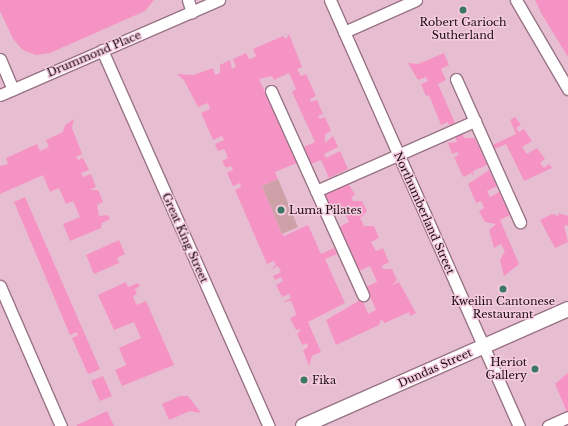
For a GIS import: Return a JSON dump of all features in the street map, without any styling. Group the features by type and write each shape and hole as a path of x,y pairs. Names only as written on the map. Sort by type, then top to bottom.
{"street":[{"path":"188,0 192,12"},
{"name":"Drummond Place","path":"0,94 219,0"},
{"name":"Northumberland Street","path":"330,0 519,426"},
{"path":"344,32 416,0"},
{"path":"516,0 568,89"},
{"name":"Great King Street","path":"102,50 268,426"},
{"path":"0,59 13,89"},
{"path":"456,79 520,222"},
{"path":"271,91 363,295"},
{"path":"316,191 475,121"},
{"path":"0,286 61,426"},
{"name":"Dundas Street","path":"303,426 568,310"},
{"path":"548,426 568,417"}],"shaded area":[{"path":"0,0 154,0 145,11 50,53 36,55 23,50 13,39 0,11"},
{"path":"535,0 568,0 568,57 541,13"},
{"path":"289,34 302,67 297,69 301,76 306,74 316,96 310,99 311,102 317,100 323,114 318,116 320,119 325,117 331,131 325,134 325,143 333,136 338,147 324,154 326,158 340,151 348,169 329,178 321,160 311,164 304,147 315,142 292,92 296,89 289,73 274,80 272,76 259,79 297,163 275,172 278,179 262,186 282,234 284,236 308,225 321,254 334,248 337,254 325,259 345,303 308,322 321,352 312,356 309,366 303,350 308,347 307,343 302,345 297,334 301,329 296,330 290,318 296,315 294,308 291,301 283,302 291,298 289,294 282,297 276,285 283,281 281,277 275,280 273,276 281,272 278,266 270,270 276,265 274,261 267,264 235,190 241,187 240,183 233,186 227,173 233,170 231,166 226,168 222,161 228,158 226,153 224,149 218,151 215,144 224,140 222,136 213,140 201,113 210,109 208,103 198,107 184,80 177,74 193,75 213,68 215,75 220,73 220,65 230,60 232,69 236,67 233,59 246,53 249,59 253,58 256,56 253,49 283,36 286,39"},
{"path":"444,53 449,65 441,69 446,80 438,84 455,123 449,125 448,122 441,125 429,95 426,96 421,84 428,81 426,77 418,80 408,63 418,64"},
{"path":"515,117 521,125 516,128 519,132 524,129 532,141 522,147 527,154 537,148 545,159 540,163 544,168 549,164 552,168 524,181 506,144 494,149 493,145 516,134 510,120"},
{"path":"74,119 72,128 82,154 76,157 78,160 83,158 89,170 81,173 83,177 91,174 96,187 90,190 98,190 103,202 97,205 99,216 108,215 110,219 102,223 101,228 70,241 63,224 80,217 73,201 66,204 59,188 50,192 43,175 0,194 0,166 8,164 6,158 37,144 40,151 49,147 46,140 63,132 65,125"},
{"path":"462,133 464,138 475,138 487,165 473,171 474,177 472,173 463,177 454,157 459,155 457,152 452,154 448,143 457,142 455,136"},
{"path":"489,170 497,186 487,191 490,197 499,192 510,215 500,220 519,264 504,276 500,260 505,251 501,244 494,248 489,230 496,224 485,222 479,211 484,208 481,201 476,203 468,184"},
{"path":"348,183 355,195 351,197 353,201 362,201 367,211 360,218 364,226 374,226 379,238 371,242 376,251 383,248 389,262 382,266 383,269 392,269 397,280 392,285 399,282 416,313 410,316 409,312 385,323 381,319 379,325 336,345 326,320 362,299 368,314 376,310 366,287 377,282 370,266 359,271 339,227 349,222 342,206 332,210 324,194"},
{"path":"25,197 100,369 96,371 88,374 72,338 78,335 77,332 70,335 14,202"},
{"path":"558,213 568,216 568,225 564,226 568,242 555,248 540,220 552,214 559,216"},
{"path":"119,240 125,254 117,258 119,263 94,274 86,255"},
{"path":"126,282 128,287 138,283 140,286 135,289 137,294 133,296 135,302 137,305 146,301 174,365 122,386 115,370 126,365 119,348 141,338 134,322 114,330 98,295"},
{"path":"568,373 568,411 567,412 555,384"},
{"path":"103,376 112,396 100,401 91,381"},
{"path":"180,396 188,396 201,413 190,411 169,420 162,404"},
{"path":"107,411 114,426 77,426 77,425"}],"building":[{"name":"Luma Pilates","path":"278,179 298,227 282,234 262,186"}],"place":[{"name":"Robert Garioch Sutherland","path":"463,10"},
{"name":"Luma Pilates","path":"281,210"},
{"name":"Kweilin Cantonese Restaurant","path":"503,289"},
{"name":"Heriot Gallery","path":"535,369"},
{"name":"Fika","path":"304,380"}]}
